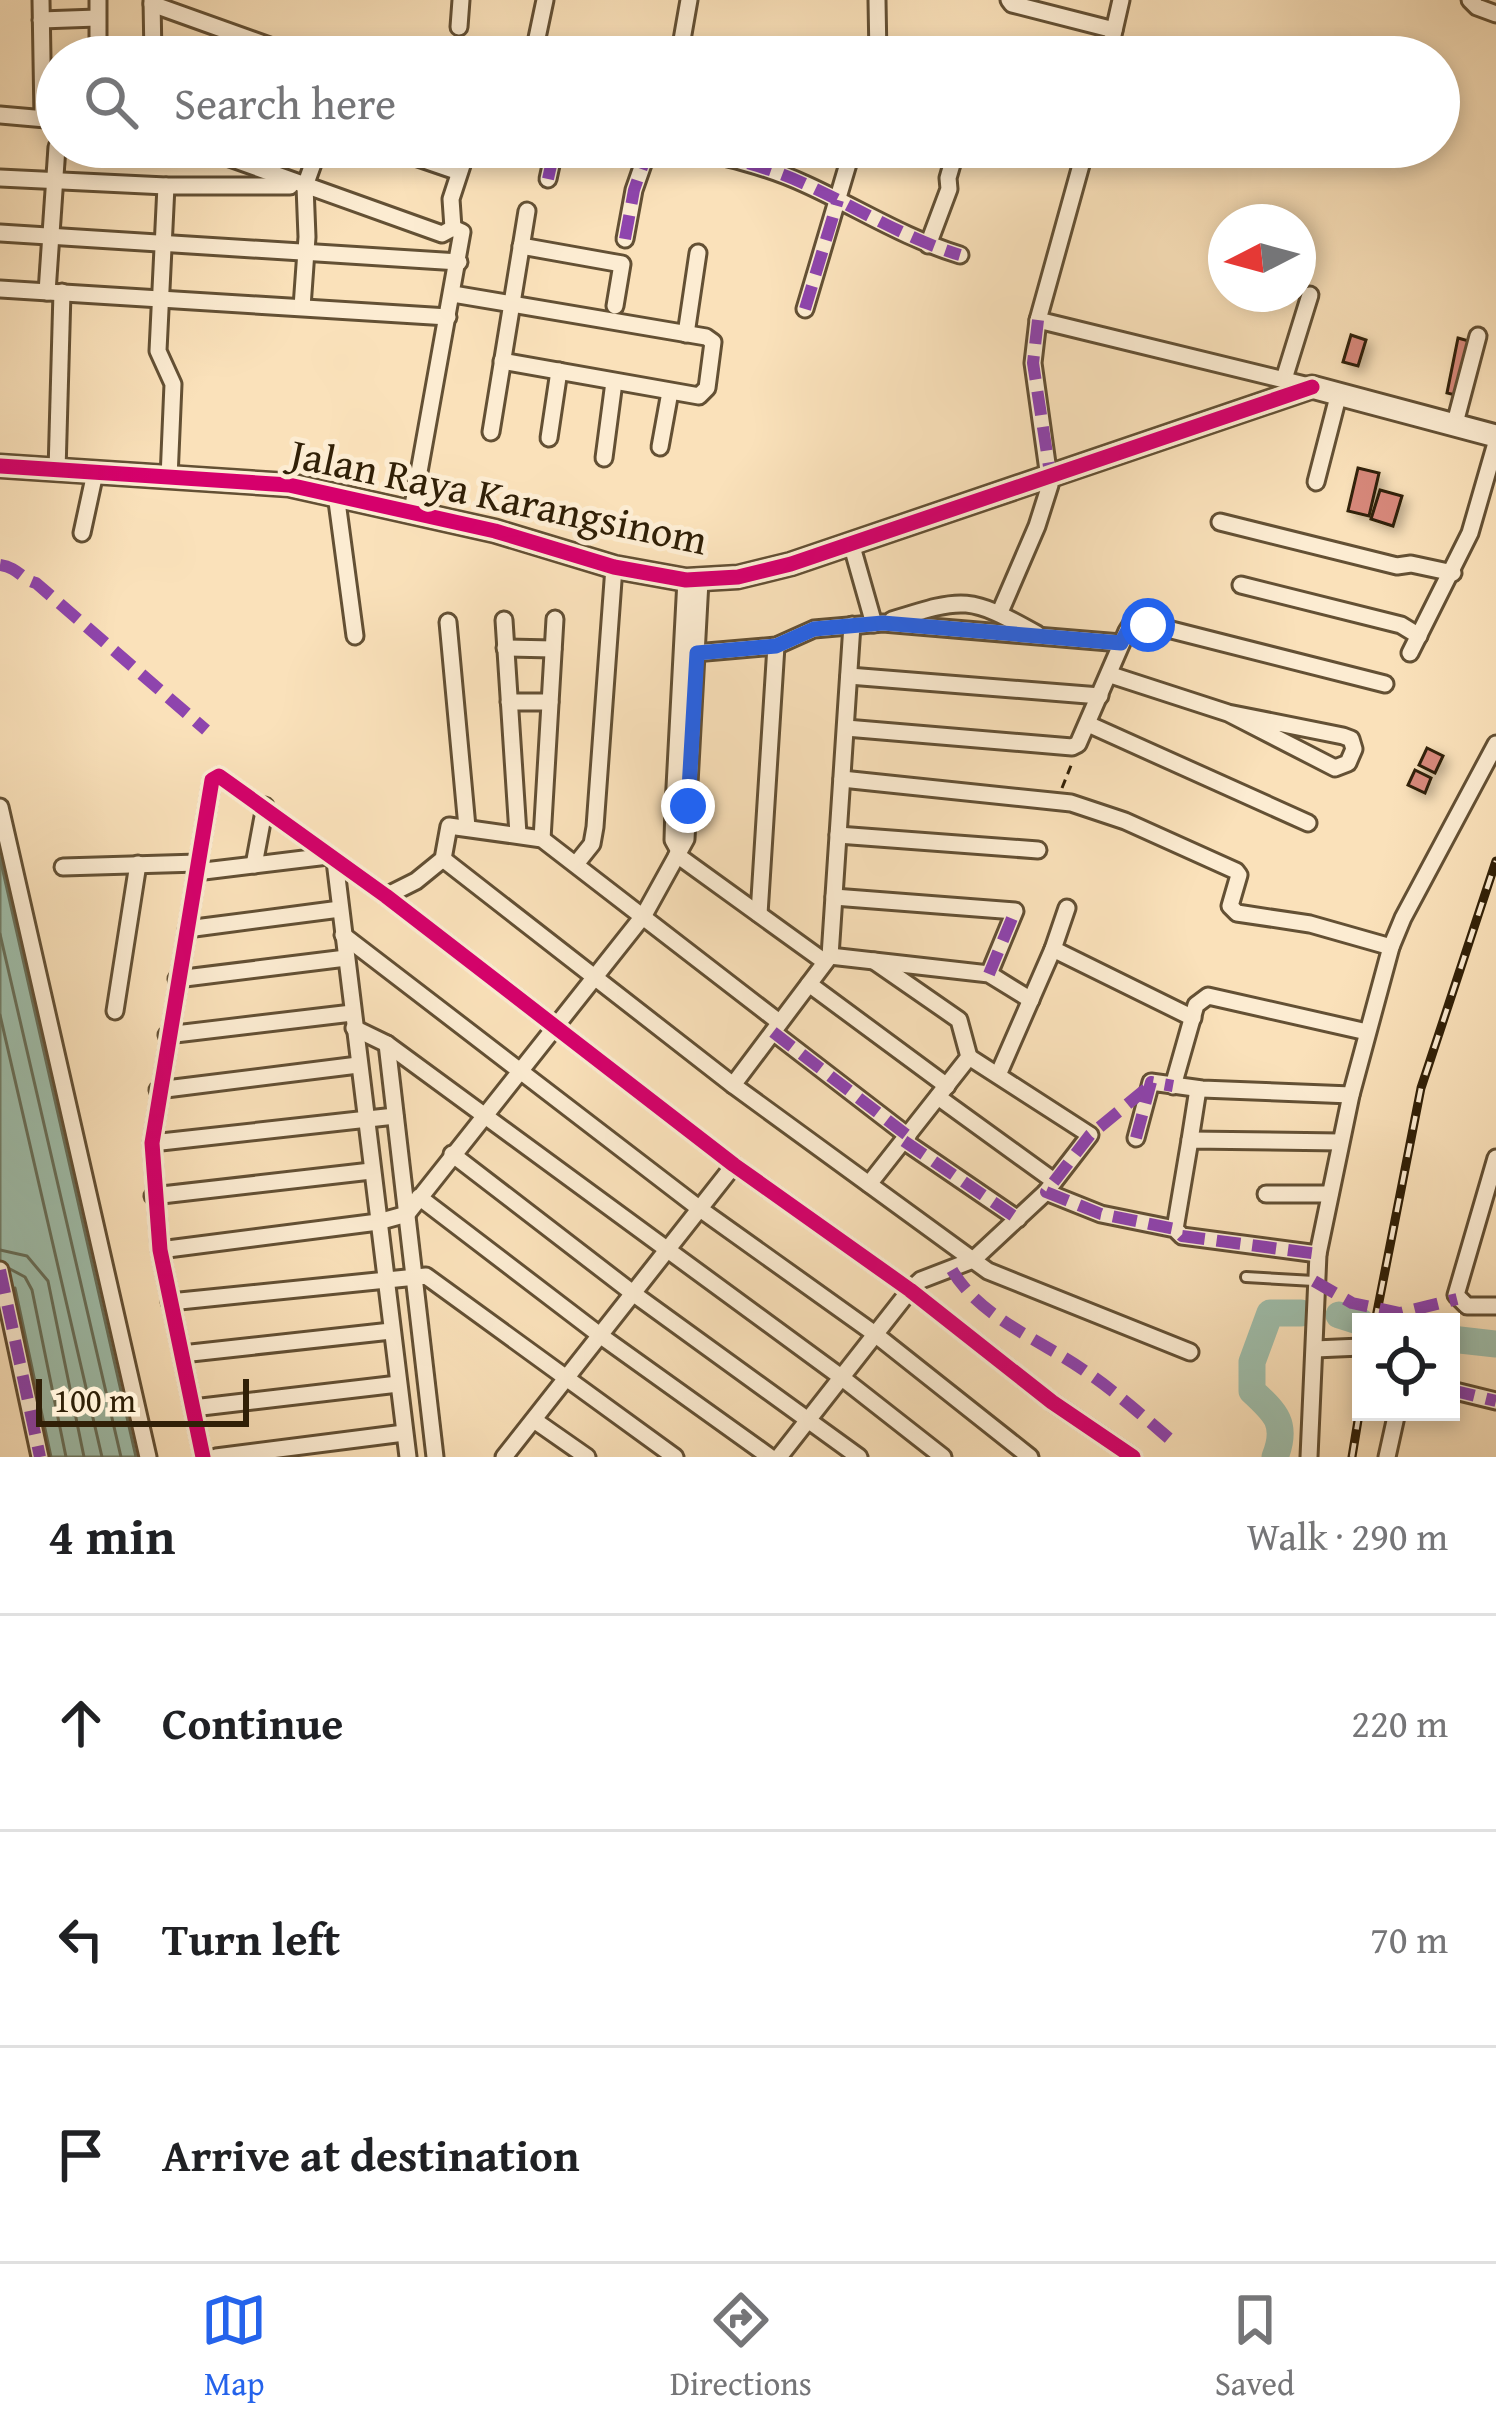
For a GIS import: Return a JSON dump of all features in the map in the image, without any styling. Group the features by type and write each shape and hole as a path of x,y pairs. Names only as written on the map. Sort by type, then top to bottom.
{"street":[{"path":"41,0 42,36"},
{"path":"97,36 98,0"},
{"path":"459,27 461,0"},
{"path":"537,36 545,0"},
{"path":"683,36 689,0"},
{"path":"877,0 878,36"},
{"path":"1009,0 1114,30"},
{"path":"1113,36 1121,0"},
{"path":"1470,0 1496,14"},
{"path":"153,36 152,2 243,36"},
{"path":"41,20 97,18"},
{"path":"0,115 36,118"},
{"path":"56,168 48,236 54,292 57,471"},
{"path":"257,168 448,231 459,229 464,237 412,512"},
{"path":"302,307 305,186 311,168"},
{"path":"447,168 459,172"},
{"path":"437,259 448,231 460,168"},
{"path":"548,179 550,168"},
{"path":"626,239 642,168"},
{"path":"767,168 928,245 960,254"},
{"path":"805,310 848,168"},
{"path":"928,245 950,189 951,168"},
{"path":"1000,612 1037,526 1050,473 1034,363 1039,320 1080,168"},
{"path":"0,178 166,186 305,186"},
{"path":"166,186 158,351 173,384 169,478"},
{"path":"491,432 527,211"},
{"path":"0,233 459,262"},
{"path":"521,246 622,264 615,306"},
{"path":"686,334 698,253"},
{"path":"0,289 448,317"},
{"path":"453,294 706,337 713,342 707,388 699,396 502,361"},
{"path":"1284,379 1305,312"},
{"path":"1039,320 1455,423 1496,440 1470,533 1410,653"},
{"path":"1455,423 1478,336"},
{"path":"549,438 559,371"},
{"path":"604,458 614,382"},
{"name":"Jalan Raya Karangsinom","path":"0,466 289,485 412,512 614,567 693,580 763,572 1312,387"},
{"path":"660,447 670,392"},
{"path":"1316,482 1339,393"},
{"path":"82,533 94,473"},
{"path":"336,494 355,635"},
{"path":"1220,522 1396,566 1411,564 1453,573"},
{"path":"851,543 879,623"},
{"path":"576,864 592,844 614,567"},
{"path":"160,1250 378,1222 407,1214 644,915 686,839 693,580"},
{"path":"1241,585 1401,625 1419,637"},
{"path":"879,623 957,602 1000,612 1047,639"},
{"path":"542,839 555,619"},
{"path":"504,620 518,834"},
{"path":"448,622 467,826"},
{"path":"846,728 1066,748 1078,744 1121,643 1132,623 1140,622 1385,684"},
{"path":"690,654 776,646 814,629 879,623 1121,643"},
{"path":"733,1084 827,959 852,625"},
{"path":"760,914 776,646"},
{"path":"506,648 554,650"},
{"path":"1111,675 1282,730"},
{"path":"849,676 1100,696"},
{"path":"509,702 550,702"},
{"path":"1088,724 1308,823"},
{"path":"1309,1457 1314,1281 1367,1032 1391,946 1496,744"},
{"path":"203,1457 160,1250 152,1143 213,778 228,779 265,806 734,1165 1133,1457"},
{"path":"842,779 1058,800 1100,812 1236,871 1239,875 1230,906 1237,913 1310,924 1391,946"},
{"path":"254,866 265,806"},
{"path":"0,807 148,1457"},
{"path":"386,896 416,881 443,859 449,826 542,839 644,915 906,1138 1018,1219"},
{"path":"838,835 1038,850"},
{"path":"678,852 827,959 989,974 1031,1000"},
{"path":"63,867 197,868 331,858"},
{"path":"331,858 408,1457"},
{"path":"443,859 733,1084 988,1271 1190,1352"},
{"path":"115,1011 138,864"},
{"path":"834,897 1015,910 989,974"},
{"path":"187,929 340,908"},
{"path":"998,1075 1067,908"},
{"path":"343,935 700,1209 875,1334 1030,1457"},
{"path":"1053,950 1193,1018"},
{"path":"177,979 346,958"},
{"path":"419,1197 601,1336 774,1457 910,1290 921,1280 973,1260 1050,1186 1090,1135 969,1057 959,1020 874,961"},
{"path":"809,984 943,1091 1050,1186 1101,1214 1175,1229 1182,1236 1318,1254"},
{"path":"1173,1086 1200,999 1367,1032"},
{"path":"167,1035 353,1020 943,1457"},
{"path":"387,1044 435,1457"},
{"path":"869,1184 969,1057"},
{"path":"158,1090 358,1065"},
{"path":"1136,1138 1151,1082 1198,1089 1351,1095"},
{"path":"1175,1229 1198,1089"},
{"path":"152,1143 395,1116"},
{"path":"1190,1140 1340,1142"},
{"path":"452,1154 634,1294 859,1457"},
{"path":"1496,1158 1456,1295 1467,1306 1496,1306"},
{"path":"504,1457 734,1165"},
{"path":"153,1196 371,1171"},
{"path":"1266,1195 1330,1194"},
{"path":"0,1270 40,1457"},
{"path":"170,1302 412,1275 436,1280 675,1457"},
{"path":"182,1354 391,1331"},
{"path":"1315,1349 1352,1347"},
{"path":"193,1408 398,1384"},
{"path":"1460,1392 1496,1401"},
{"path":"534,1420 586,1457"},
{"path":"1387,1457 1395,1421"},
{"path":"216,1457 404,1433"}],"lane":[{"path":"1246,1277 1314,1281"}],"path":[{"path":"1058,800 1078,744"}],"water":[{"path":"0,807 148,1457 40,1457 0,1270"}],"building":[{"path":"1351,335 1366,340 1358,366 1343,362"},
{"path":"1458,338 1469,341 1459,396 1447,393"},
{"path":"1358,468 1379,473 1369,516 1348,511"},
{"path":"1380,490 1402,496 1393,526 1371,519"},
{"path":"1427,748 1443,756 1435,773 1419,765"},
{"path":"1415,770 1431,778 1425,793 1408,785"}],"waterway":[{"path":"1275,1457 1280,1427 1252,1391 1252,1362 1270,1313 1301,1313"},
{"path":"1339,1315 1352,1319"},
{"path":"1460,1340 1496,1344"}],"railway":[{"path":"1377,1313 1421,1088 1496,861"},
{"path":"1352,1457 1358,1421"}],"marked path":[{"path":"548,179 550,168"},
{"path":"625,239 642,168"},
{"path":"762,168 960,255"},
{"path":"805,309 838,200"},
{"path":"1038,320 1033,363 1050,473"},
{"path":"0,565 36,583 206,730"},
{"path":"989,974 1015,911"},
{"path":"773,1032 908,1136"},
{"path":"1136,1138 1151,1082 1173,1086"},
{"path":"1146,1089 1090,1135 1046,1192 1101,1214 1175,1229 1182,1236 1318,1254"},
{"path":"904,1141 1018,1219"},
{"path":"0,1270 40,1457"},
{"path":"952,1270 978,1302 1096,1379 1172,1441"},
{"path":"1314,1281 1352,1303 1400,1313 1457,1299"},
{"path":"1460,1392 1496,1401"}],"cycle path":[{"path":"0,466 289,485 495,531 614,567 686,580 738,577 791,564 1312,387"},
{"path":"203,1457 160,1250 152,1143 212,780 219,776 386,896 734,1165 910,1290 1052,1402 1133,1457"}],"route":[{"path":"688,806 697,653 776,646 814,629 883,623 1121,643 1132,623 1148,625"}]}
